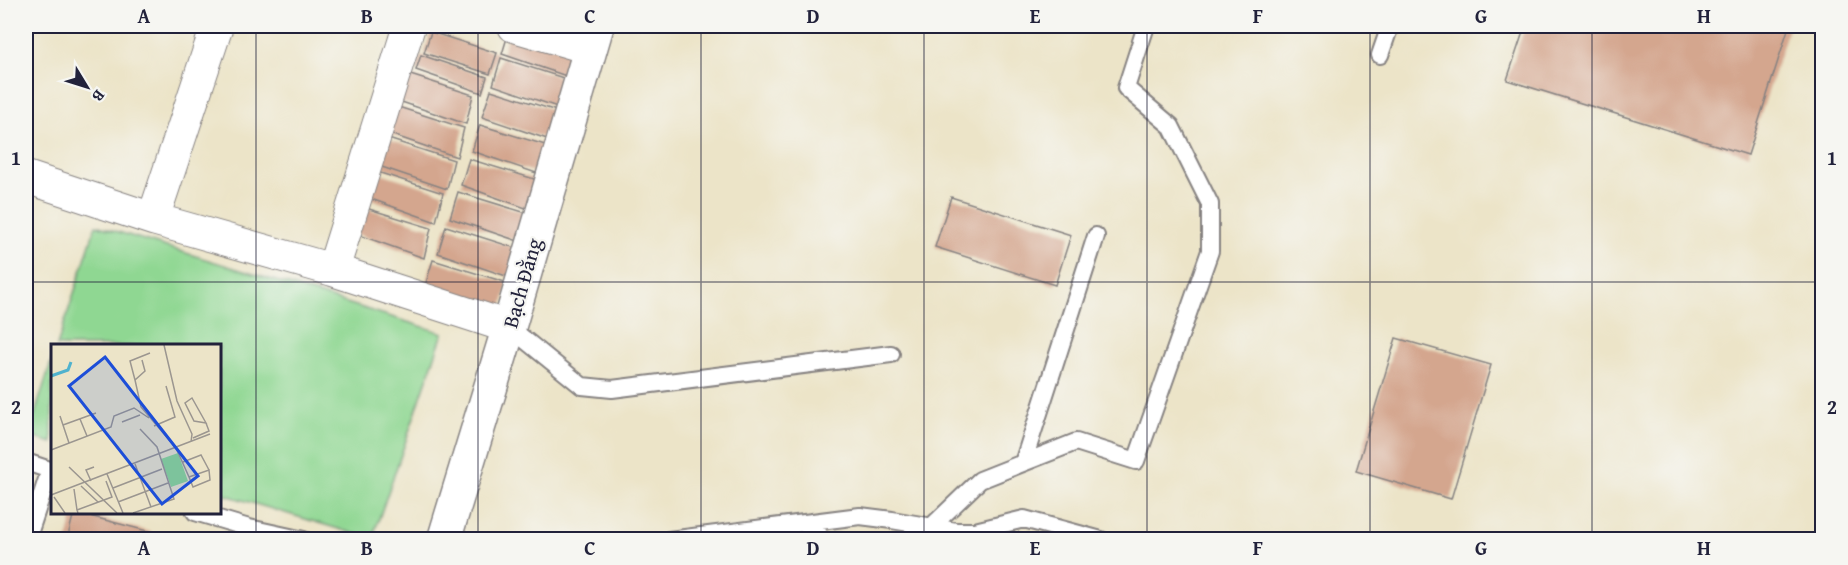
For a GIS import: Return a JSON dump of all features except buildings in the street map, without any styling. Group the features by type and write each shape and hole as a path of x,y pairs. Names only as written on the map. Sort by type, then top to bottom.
{"street":[{"path":"153,219 217,26"},
{"path":"333,270 409,26"},
{"path":"514,26 593,37"},
{"name":"Bạch Đằng","path":"444,540 509,327 593,37"},
{"path":"28,184 333,270 509,327"}],"lane":[{"path":"931,527 980,480 1076,442 1136,461 1210,251 1210,204 1171,126 1126,88 1146,26"},
{"path":"1380,55 1390,26"},
{"path":"1023,463 1095,236"},
{"path":"509,327 582,386 612,388 891,354"},
{"path":"26,462 51,470 27,540"},
{"path":"198,514 248,534 304,540"},
{"path":"669,540 860,516 956,531 975,531 1024,519 1101,540"},
{"path":"814,522 821,540"}],"green space":[{"path":"96,225 443,333 372,539 220,493 220,344 58,344"},
{"path":"51,362 51,443 28,436"}]}
